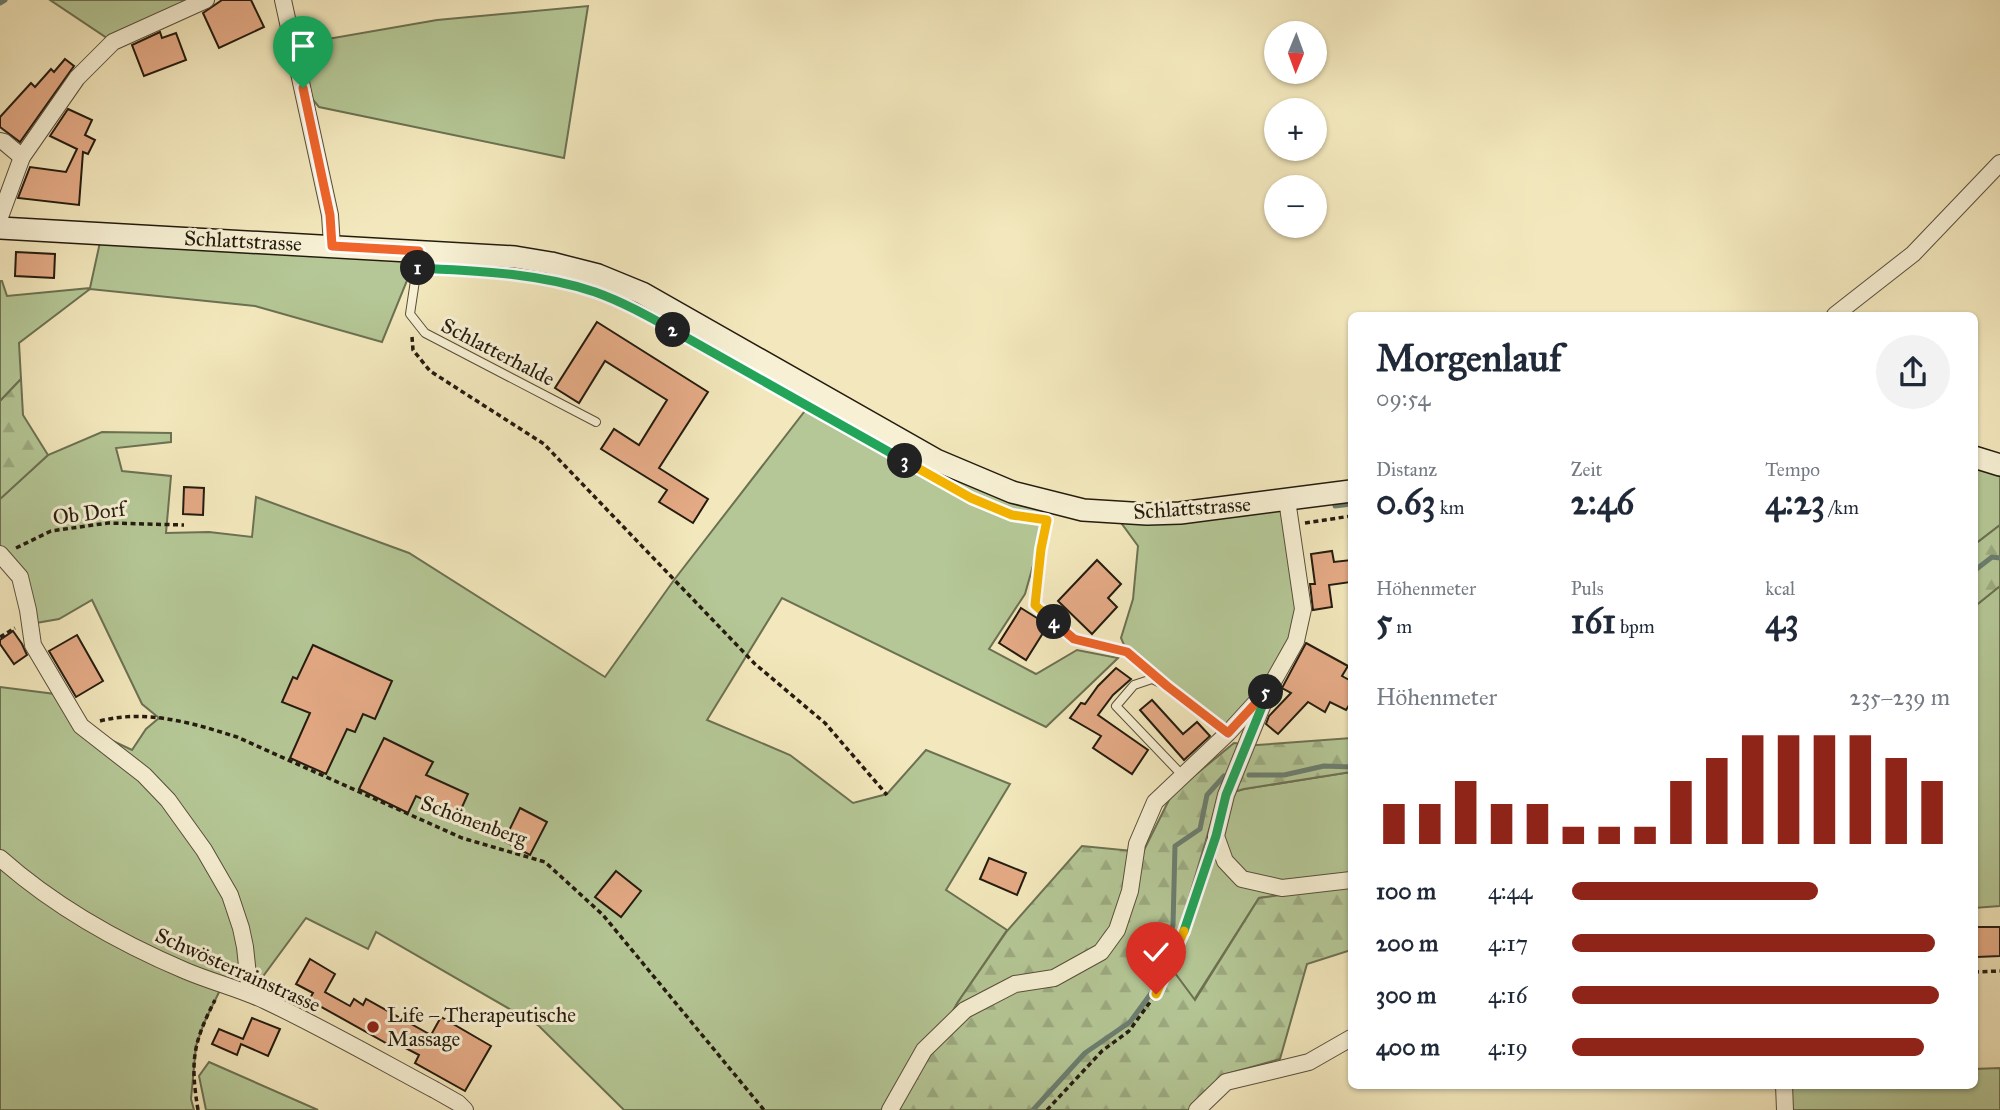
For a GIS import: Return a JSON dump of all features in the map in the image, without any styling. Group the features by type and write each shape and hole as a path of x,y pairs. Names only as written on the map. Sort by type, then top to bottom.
{"street":[{"path":"0,217 22,157 77,78 113,42 206,0"},
{"path":"283,0 330,215 332,246"},
{"path":"0,141 22,157"},
{"path":"1839,312 1913,254 2000,163"},
{"name":"Schlattstrasse","path":"0,229 515,257 598,275 642,293 936,460 1013,492 1049,511 1181,513 1348,491"},
{"path":"1978,458 2000,464"},
{"path":"1287,500 1303,609 1296,641 1270,687 1226,795 1216,836 1225,860 1242,879 1282,888 1348,880"},
{"path":"1,554 20,577 33,645 81,726 144,775 169,800 204,850 230,895 242,928 250,994"},
{"path":"890,1110 923,1050 965,1010 1015,984 1054,978 1101,952 1117,930 1130,891 1137,844 1155,803 1228,733 1270,687"},
{"name":"Schwösterrainstrasse","path":"0,858 33,886 82,918 184,970 277,1007 435,1090 465,1110"},
{"path":"1197,1110 1226,1082 1309,1062 1348,1040"},
{"path":"1784,1089 1786,1110"}],"lane":[{"path":"411,314 419,251"},
{"name":"Schlatterhalde","path":"411,314 425,333 596,422"},
{"path":"1183,776 1116,706 1134,685 1152,679 1167,686 1228,733"}],"path":[{"path":"411,314 413,349 430,370 544,444 755,664 825,723 887,794"},
{"path":"959,491 1012,515 1049,511 1041,549 1035,605 1074,639 1127,652 1167,686"},
{"path":"1290,523 1348,516"},
{"name":"Ob Dorf","path":"1,554 51,531 108,523 184,525"},
{"name":"Schönenberg","path":"81,726 116,717 188,721 237,737 462,838 545,862 603,915 764,1110"},
{"path":"1047,1110 1102,1051 1129,1031 1156,994 1179,946 1216,836"},
{"path":"1978,972 2000,971"},
{"path":"198,1110 194,1074 196,1046 223,985"}],"green space":[{"path":"50,0 206,0 113,42"},
{"path":"588,6 564,158 319,107 303,88 293,45 437,20"},
{"path":"102,233 419,251 382,342 255,306 90,289 19,343 21,379 0,401 0,281 7,296 90,288"},
{"path":"21,379 23,415 48,455 0,499 0,401"},
{"path":"818,394 1051,502 1025,594 989,649 1036,674 1077,650 1118,658 1046,727 782,598 707,720 790,755 853,803 887,794 926,750 1010,784 946,890 1007,930 958,1002 897,1110 624,1110 539,1026 376,932 368,949 306,918 250,994 222,986 196,1046 191,1099 194,1110 0,1110 0,687 63,695 81,726 132,750 146,729 159,718 142,704 92,600 59,619 30,624 28,610 0,554 0,499 48,455 102,432 171,433 171,442 116,448 122,471 171,476 166,533 209,532 252,537 256,497 409,553 605,677 674,580"},
{"path":"1978,457 2000,463 2000,525 1978,542"},
{"path":"1287,500 1303,609 1296,641 1228,733 1127,652 1121,638 1133,599 1138,546 1114,513"},
{"path":"2000,525 2000,586 1978,604 1978,542"},
{"path":"2000,586 2000,906 1978,908 1978,604"},
{"path":"1348,738 1348,772 1244,789 1219,796 1169,965 1195,1000 1259,898 1348,887 1348,951 1307,964 1280,1059 1227,1074 1191,1110 897,1110 958,1002 1007,931 1082,846 1143,852 1172,794 1234,743 1257,745"},
{"path":"1348,772 1348,887 1259,898 1194,1000 1169,965 1219,796 1244,789"},
{"path":"209,1062 318,1110 206,1110 199,1076"},
{"path":"2000,1068 2000,1110 1785,1110 1784,1089 1978,1089 1978,1069"}],"building":[{"path":"222,0 251,0 264,27 219,48 203,13"},
{"path":"160,32 162,38 176,33 186,60 144,76 132,45"},
{"path":"65,59 74,66 20,142 0,127 0,117 31,83 35,87 51,69 54,72"},
{"path":"68,109 92,120 85,135 95,140 88,154 83,152 79,205 18,198 30,167 66,172 77,149 50,136"},
{"path":"16,252 55,254 54,278 15,276"},
{"path":"597,322 708,392 659,468 708,499 693,523 659,502 667,490 601,449 614,429 639,445 667,400 605,361 579,403 555,388"},
{"path":"184,487 204,488 203,515 183,514"},
{"path":"1332,551 1334,562 1348,560 1348,582 1329,585 1332,607 1313,610 1310,584 1315,584 1311,554"},
{"path":"1097,560 1121,584 1108,598 1117,607 1092,634 1058,601"},
{"path":"1021,608 1048,625 1026,660 999,643"},
{"path":"13,631 27,655 14,664 0,644 0,640"},
{"path":"77,635 103,681 76,697 49,651"},
{"path":"1306,643 1348,666 1342,676 1348,679 1346,710 1330,702 1325,712 1308,702 1278,734 1266,724 1269,716 1291,693 1282,688"},
{"path":"313,645 392,681 375,719 363,714 355,732 347,729 326,774 290,758 310,713 282,702 293,677 297,679"},
{"path":"1116,668 1131,679 1113,695 1098,715 1148,750 1132,774 1093,748 1101,736 1070,718"},
{"path":"1152,700 1183,734 1197,722 1210,736 1184,760 1140,710"},
{"path":"384,738 433,762 426,775 468,794 458,816 416,796 408,813 359,789"},
{"path":"520,808 547,822 530,855 504,841"},
{"path":"989,858 1026,873 1017,895 980,879"},
{"path":"616,871 641,891 621,917 595,897"},
{"path":"1978,927 2000,927 2000,956 1978,957"},
{"path":"310,959 335,974 325,992 350,1006 354,999 363,1005 366,999 431,1035 441,1017 491,1046 465,1091 415,1063 419,1055 396,1043 393,1047 309,1000 313,993 296,984"},
{"path":"252,1018 280,1029 268,1056 241,1044 237,1055 212,1044 219,1029 243,1039"}],"waterway":[{"path":"0,3 5,0"},
{"path":"1335,506 1348,504"},
{"path":"1978,568 1992,557 2000,558"},
{"path":"1249,775 1284,775 1324,766 1348,767"},
{"path":"1033,1110 1085,1053 1130,1022 1152,992 1173,925 1175,846 1200,829 1207,795 1224,776"}],"place":[{"name":"Life – Therapeutische Massage","path":"373,1027"}],"route":[{"path":"303,88 330,215 332,246 419,251 418,268 515,274 554,281 595,292 634,308 971,498 1012,515 1047,520 1035,605 1074,639 1127,652 1228,733 1270,687 1226,795 1216,836 1179,946 1156,994"}]}
